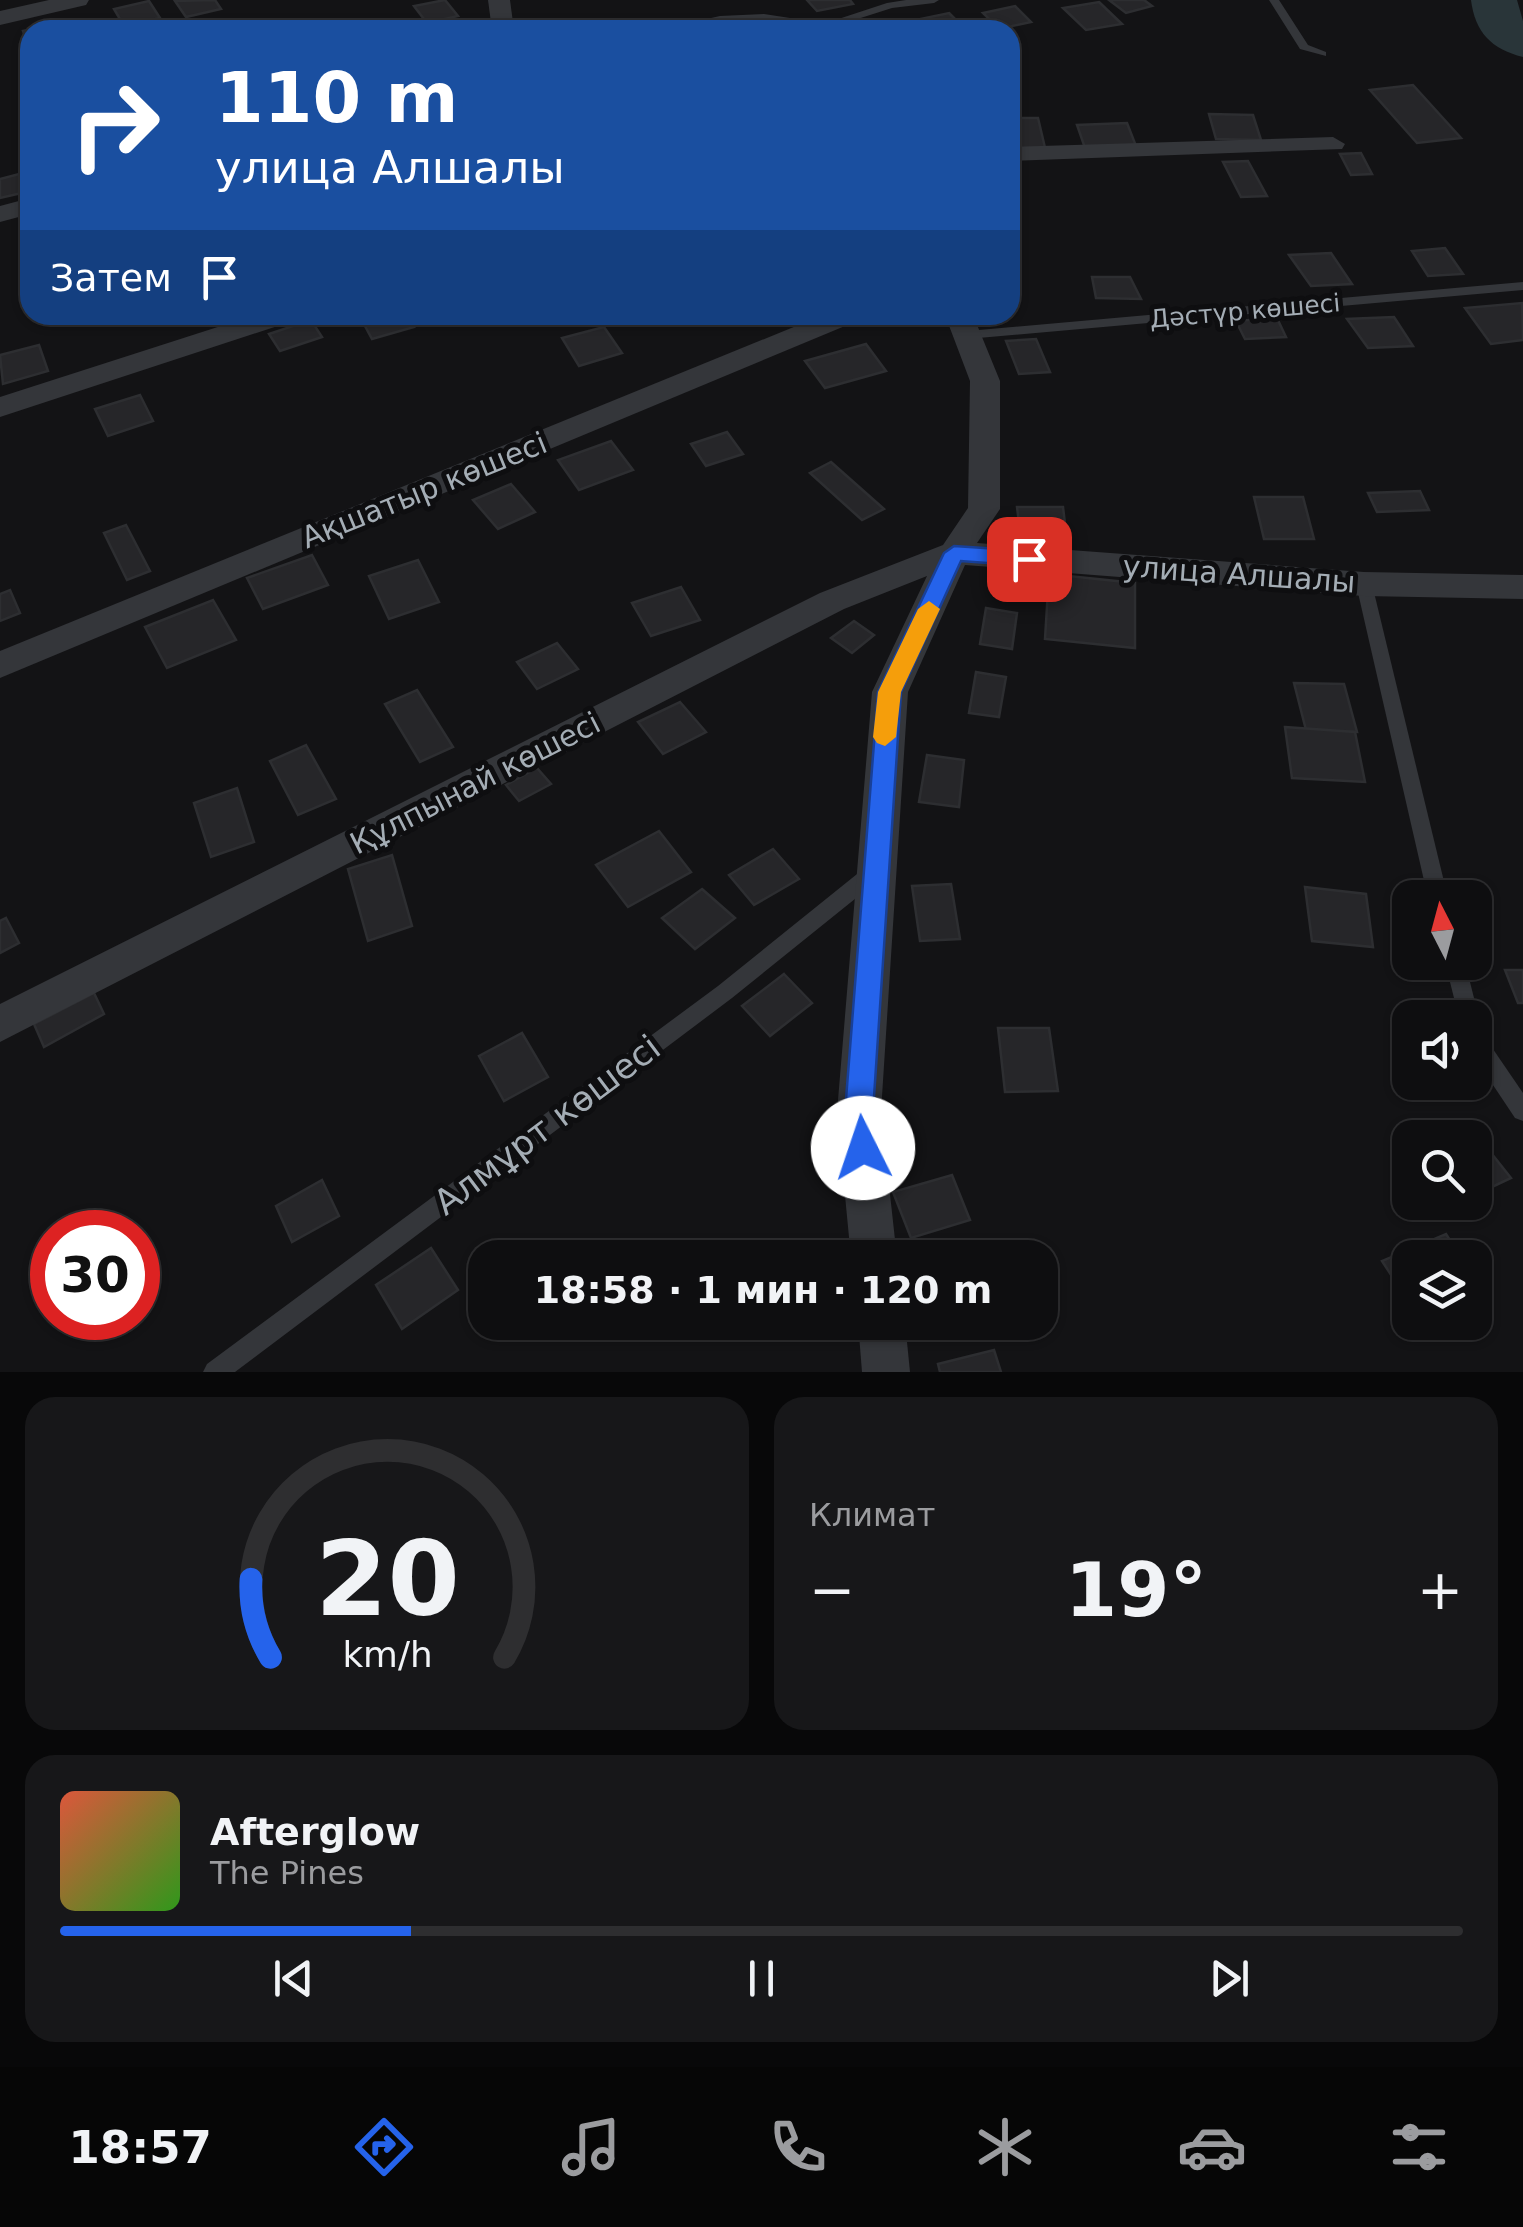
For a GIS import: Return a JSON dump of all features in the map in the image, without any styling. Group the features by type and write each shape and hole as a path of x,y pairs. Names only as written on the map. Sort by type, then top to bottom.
{"street":[{"path":"0,18 78,0"},
{"path":"726,20 781,20"},
{"path":"1020,154 1333,144"},
{"path":"0,407 252,325"},
{"name":"Ақшатыр көшесі","path":"0,665 824,325"},
{"path":"872,1240 859,1112 890,692 954,553 984,509 985,381 963,325"},
{"name":"улица Алшалы","path":"954,553 1364,584 1523,587"},
{"name":"Құлпынай көшесі","path":"0,1024 832,601 954,553"},
{"path":"883,1340 886,1372"}],"lane":[{"path":"839,20 889,2 934,0"},
{"path":"1274,0 1304,48 1322,54"},
{"name":"Дәстүр көшесі","path":"1020,321 1523,286"},
{"path":"1364,584 1434,880"},
{"name":"Алмұрт көшесі","path":"215,1372 725,992 874,872"},
{"path":"1492,1065 1523,1111"}],"building":[{"path":"215,0 221,9 186,17 175,1"},
{"path":"445,0 458,16 425,20 414,6"},
{"path":"807,0 850,0 853,4 817,11"},
{"path":"1109,0 1144,0 1152,6 1126,13"},
{"path":"149,1 160,18 120,20 114,9"},
{"path":"1099,2 1122,24 1086,30 1063,8"},
{"path":"1015,6 1031,22 990,20 983,13"},
{"path":"949,13 956,20 916,20"},
{"path":"1413,85 1461,138 1417,143 1370,90"},
{"path":"1209,114 1253,115 1261,140 1216,139"},
{"path":"1020,118 1038,118 1046,152 1020,152"},
{"path":"1127,123 1136,146 1085,148 1077,125"},
{"path":"1361,153 1372,174 1351,175 1340,154"},
{"path":"1248,161 1267,196 1241,197 1223,162"},
{"path":"20,174 20,193 0,198 0,179"},
{"path":"1445,248 1463,274 1428,276 1412,251"},
{"path":"1331,253 1352,284 1311,286 1289,255"},
{"path":"1092,277 1130,277 1141,299 1096,298"},
{"path":"1522,303 1523,340 1491,344 1465,308"},
{"path":"1394,317 1413,346 1368,348 1347,319"},
{"path":"1277,318 1286,337 1245,339 1236,321"},
{"path":"296,325 314,325 322,337 280,351 269,334"},
{"path":"364,325 414,327 372,339"},
{"path":"604,327 622,353 579,366 562,338"},
{"path":"1036,339 1050,372 1019,374 1006,341"},
{"path":"866,344 886,371 825,388 805,361"},
{"path":"39,345 48,371 3,384 0,355"},
{"path":"140,395 153,421 108,436 95,409"},
{"path":"727,432 743,454 706,466 691,444"},
{"path":"611,441 633,470 579,490 558,460"},
{"path":"831,462 884,509 862,520 810,473"},
{"path":"511,484 535,512 498,529 473,500"},
{"path":"1420,491 1429,510 1377,512 1368,493"},
{"path":"1254,497 1303,497 1314,539 1264,539"},
{"path":"1017,507 1063,507 1066,532 1020,531"},
{"path":"126,525 150,571 127,580 104,533"},
{"path":"312,555 328,585 263,609 247,578"},
{"path":"418,560 439,602 389,619 369,576"},
{"path":"1049,574 1135,583 1135,648 1045,639"},
{"path":"681,587 700,620 651,636 632,603"},
{"path":"10,590 20,613 0,621 0,594"},
{"path":"213,600 236,640 167,668 145,627"},
{"path":"986,608 1017,613 1012,649 980,644"},
{"path":"854,621 874,635 852,653 831,638"},
{"path":"557,643 578,669 537,689 517,662"},
{"path":"976,672 1006,677 999,717 969,713"},
{"path":"1294,683 1344,684 1357,732 1306,730"},
{"path":"417,690 453,747 420,762 385,704"},
{"path":"680,702 706,732 663,754 638,722"},
{"path":"1285,727 1355,732 1365,782 1292,778"},
{"path":"306,745 336,799 298,815 270,761"},
{"path":"927,755 964,760 959,807 919,802"},
{"path":"537,768 551,784 519,801 506,785"},
{"path":"237,788 254,842 211,857 194,803"},
{"path":"659,831 691,872 628,907 596,865"},
{"path":"773,849 799,879 754,905 729,875"},
{"path":"392,855 412,926 368,941 348,869"},
{"path":"951,884 960,939 920,941 912,886"},
{"path":"1305,887 1366,894 1373,947 1312,941"},
{"path":"702,889 735,918 695,949 662,918"},
{"path":"6,918 19,943 0,953 0,921"},
{"path":"1505,970 1523,970 1523,1003 1518,1003"},
{"path":"784,974 812,1003 770,1036 742,1006"},
{"path":"94,993 104,1014 44,1047 34,1024"},
{"path":"998,1028 1049,1028 1058,1091 1005,1092"},
{"path":"522,1033 548,1077 504,1101 479,1056"},
{"path":"1492,1154 1511,1178 1492,1187"},
{"path":"952,1175 970,1220 911,1238 893,1192"},
{"path":"322,1180 339,1216 292,1242 276,1206"},
{"path":"431,1248 458,1290 402,1329 376,1285"},
{"path":"1392,1257 1392,1276 1382,1261"},
{"path":"994,1350 1001,1372 940,1372 938,1364"}],"waterway":[{"path":"1494,0 1497,24 1523,43"}],"slow traffic":[{"path":"885,737 890,692 929,609"}],"route":[{"path":"863,1148 859,1112 880,780 890,692 954,553 1029,559"}]}
